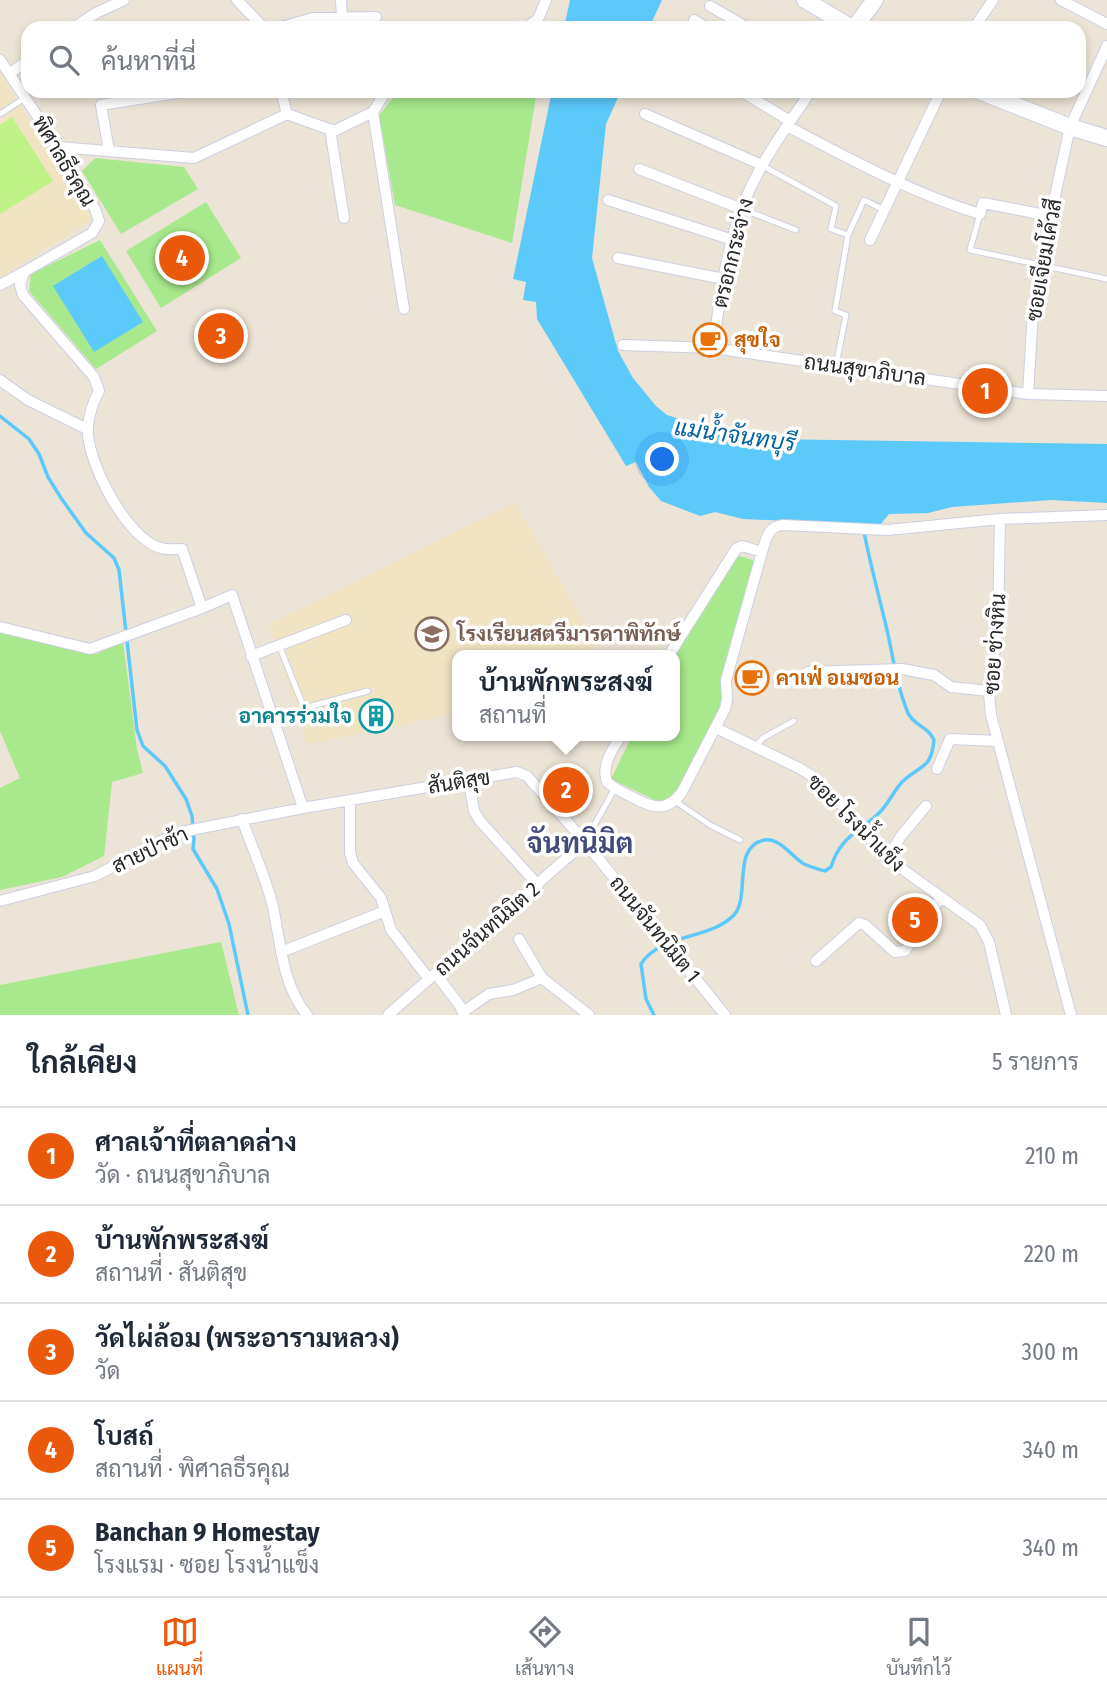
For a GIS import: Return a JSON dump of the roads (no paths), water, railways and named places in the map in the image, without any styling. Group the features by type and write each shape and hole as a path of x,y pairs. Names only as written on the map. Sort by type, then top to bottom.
{"street":[{"path":"84,21 124,0"},
{"path":"237,0 257,21"},
{"path":"341,0 342,17"},
{"path":"535,21 547,0"},
{"path":"805,0 841,21"},
{"path":"858,21 875,0"},
{"path":"979,21 993,0"},
{"path":"1061,0 1107,24"},
{"path":"710,6 736,21"},
{"path":"302,21 313,18 376,17"},
{"name":"ซอยเจียมโค้วสี","path":"1086,92 1107,46"},
{"name":"พิศาลธีรคุณ","path":"0,60 21,92"},
{"path":"9,74 21,65"},
{"name":"พิศาลธีรคุณ","path":"24,272 92,233 99,222 95,209 58,146 25,98"},
{"path":"109,151 101,105 146,98"},
{"path":"283,98 287,114"},
{"path":"58,146 194,158 287,114 334,131 373,112 382,98"},
{"path":"752,98 789,123 926,195 980,214 983,203 1051,216"},
{"name":"ตรอกกระจ่าง","path":"713,348 724,279 742,209 762,165 806,98"},
{"path":"870,240 938,98"},
{"path":"997,98 1070,127 1107,138"},
{"name":"ซอยเจียมโค้วสี","path":"1028,394 1033,311 1040,264 1070,127 1083,98"},
{"path":"373,112 404,309"},
{"path":"645,114 762,165"},
{"path":"330,130 345,218"},
{"path":"639,169 742,209"},
{"path":"608,200 733,240"},
{"path":"618,258 724,279"},
{"path":"0,285 24,272"},
{"path":"24,272 20,285 23,295 94,377 99,391 92,403 87,429 97,467 113,503 147,541 160,548 182,549 202,608"},
{"name":"ถนนสุขาภิบาล","path":"623,345 713,348 1028,394 1107,396"},
{"path":"0,380 28,400 87,429"},
{"path":"614,741 604,773 607,782 657,808 675,801 727,703 726,680 762,552 768,534 778,525 888,530 1000,519 1107,515"},
{"name":"ซอย ช่างหิน","path":"1000,519 998,626 989,691 991,715 1071,1015"},
{"path":"672,650 736,549 742,547 762,552"},
{"path":"0,627 90,649 202,608 232,593 303,808"},
{"path":"251,656 346,620"},
{"path":"808,672 901,668 934,675 951,687 989,691"},
{"name":"ซอย โรงน้ำแข็ง","path":"716,728 817,779 828,795 846,809 888,858 975,921 985,932 1006,1015"},
{"path":"937,769 950,739 998,741"},
{"name":"สันติสุข","path":"303,808 517,772 527,776 585,842"},
{"path":"468,781 474,811 480,821 538,885"},
{"path":"350,800 351,858 359,873 381,898 391,930 463,1013 489,994 513,990 542,978"},
{"path":"888,858 901,836 926,806"},
{"name":"สายป่าช้า","path":"0,901 95,876 176,833 303,808"},
{"path":"242,820 273,907 287,978 307,1015"},
{"name":"ถนนจันทนิมิต 2","path":"388,1015 585,842"},
{"name":"ถนนจันทนิมิต 1","path":"585,842 726,1015"},
{"path":"816,961 859,923 865,925 892,950 899,953 905,951 941,897"},
{"path":"281,953 385,911"},
{"path":"519,939 542,978 589,1015"}],"lane":[{"path":"0,114 25,98"},
{"path":"762,165 836,205 831,229 848,234"},
{"path":"836,365 846,315 835,311 848,234 864,200 884,210"},
{"path":"742,209 796,230"},
{"path":"980,214 970,250 1107,279"},
{"path":"279,645 304,708 368,691"},
{"path":"755,746 763,738 794,721"},
{"path":"585,842 615,788"},
{"path":"675,801 740,840"}],"water":[{"path":"570,0 662,0 652,21 566,21"},
{"name":"แม่น้ำจันทบุรี","path":"551,98 618,98 606,124 592,258 618,351 633,378 656,406 667,415 721,432 767,439 1107,444 1107,503 1051,500 952,507 928,513 889,514 880,525 743,519 715,512 700,516 661,501 649,487 636,462 626,466 537,319 536,302 523,300 526,282 513,279"},
{"path":"102,256 143,322 94,352 53,286"}],"waterway":[{"path":"0,416 29,439 61,498 86,533 114,558 119,570 137,730 143,746 165,766 186,799 192,816 193,849 217,889 229,924 248,1015"},
{"path":"654,1015 646,999 641,964 661,947 712,929 734,915 739,907 744,862 754,845 770,840 786,848 804,864 825,871 831,867 845,841 880,812 903,781 928,762 934,740 908,713 864,532"}],"place":[{"name":"โบสถ์","path":"182,258"},
{"name":"วัดไผ่ล้อม (พระอารามหลวง)","path":"221,336"},
{"name":"สุขใจ","path":"710,340"},
{"name":"ศาลเจ้าที่ตลาดล่าง","path":"985,391"},
{"name":"โรงเรียนสตรีมารดาพิทักษ์","path":"432,634"},
{"name":"คาเฟ่ อเมซอน","path":"752,678"},
{"name":"อาคารร่วมใจ","path":"376,716"},
{"name":"บ้านพักพระสงฆ์","path":"566,790"},
{"name":"Banchan 9 Homestay","path":"915,920"}],"district":[{"name":"จันทนิมิต","path":"580,843"}]}
